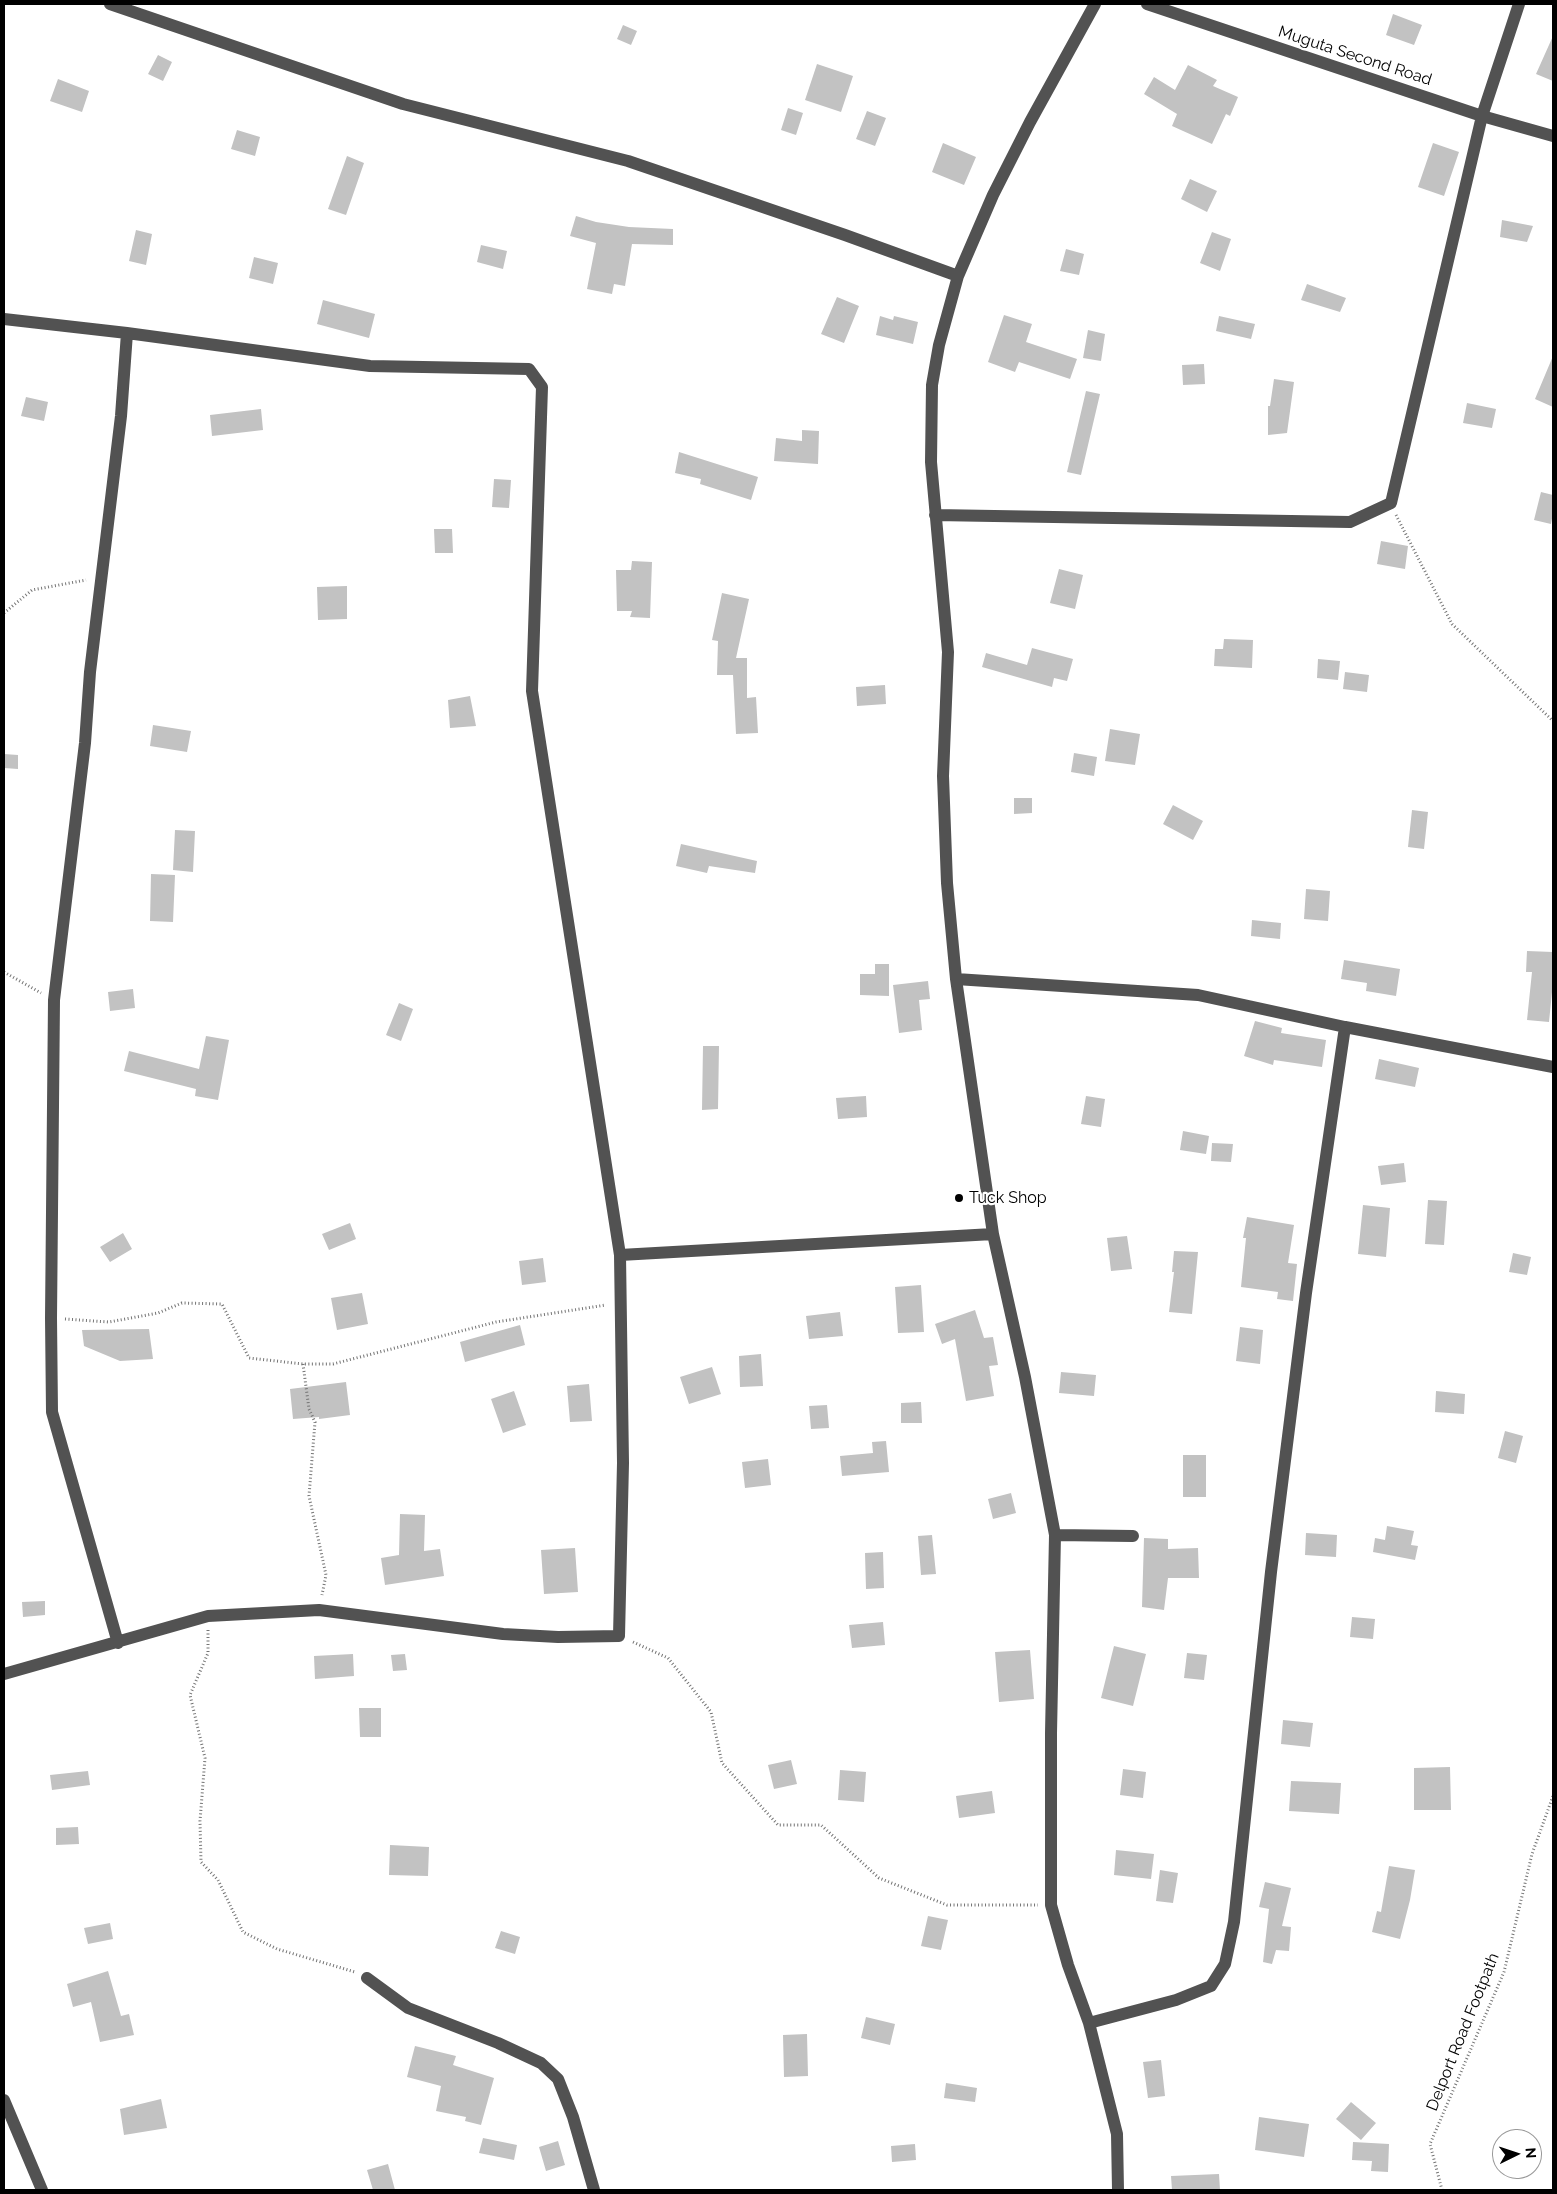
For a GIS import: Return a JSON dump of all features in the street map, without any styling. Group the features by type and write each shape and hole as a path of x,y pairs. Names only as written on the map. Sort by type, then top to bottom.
{"street":[{"path":"110,4 403,104 628,161 846,235 958,276"},
{"path":"1095,4 1030,122 993,195 958,276 939,344 932,385 931,462 948,652 943,776 947,883 956,979 993,1234 1025,1377 1056,1535 1051,1733 1051,1905 1068,1965 1089,2022 1117,2134 1118,2190"},
{"name":"Muguta Second Road","path":"1147,4 1482,116 1553,136"},
{"path":"935,515 1350,522 1391,503 1482,116 1519,4"},
{"path":"4,319 126,333 370,366 529,369 542,387 532,691 620,1255 622,1463 619,1636 558,1637 503,1634 319,1610 208,1616 4,1674"},
{"path":"118,1643 52,1412 51,1318 54,1000 85,744 90,672 121,416 126,333"},
{"path":"956,979 1198,995 1345,1027 1553,1068"},
{"path":"1089,2022 1176,2000 1211,1986 1225,1964 1234,1922 1271,1572 1304,1312 1345,1027"},
{"path":"620,1255 993,1234"},
{"path":"1056,1535 1133,1536"},
{"path":"367,1978 408,2008 498,2043 541,2063 558,2079 573,2118 594,2190"},
{"path":"4,2100 42,2190"}],"path":[{"path":"1391,503 1400,525 1452,624 1553,721"},
{"path":"4,613 32,590 101,577"},
{"path":"4,972 54,1000"},
{"path":"51,1318 109,1322 158,1313 182,1303 222,1304 249,1358 303,1364 333,1364 496,1322 621,1303"},
{"path":"303,1364 309,1409 315,1422 310,1496 326,1576 319,1610"},
{"path":"208,1616 208,1653 190,1696 205,1758 200,1821 201,1862 218,1880 243,1932 277,1949 367,1978"},
{"path":"619,1636 668,1658 711,1712 722,1763 778,1824 821,1826 880,1878 947,1905 1051,1905"},
{"name":"Delport Road Footpath","path":"1442,2190 1430,2144 1504,1972 1532,1854 1553,1796"}],"building":[{"path":"1393,14 1422,25 1414,45 1386,35"},
{"path":"623,25 637,31 631,45 617,39"},
{"path":"1553,36 1553,81 1536,74"},
{"path":"158,55 172,62 163,81 148,74"},
{"path":"817,64 853,76 841,112 805,100"},
{"path":"1188,65 1217,80 1213,86 1238,97 1230,116 1226,114 1212,144 1172,126 1177,114 1144,94 1154,77 1175,90"},
{"path":"58,79 89,91 82,112 50,101"},
{"path":"788,108 803,113 796,135 781,130"},
{"path":"867,111 886,118 875,146 856,139"},
{"path":"237,130 260,137 255,156 231,149"},
{"path":"943,143 976,157 964,185 932,172"},
{"path":"1433,143 1459,152 1444,196 1418,187"},
{"path":"347,156 364,163 346,215 328,209"},
{"path":"1190,179 1217,191 1207,212 1181,199"},
{"path":"576,216 596,222 629,227 673,229 673,245 632,244 625,286 614,284 612,294 587,289 596,243 570,236"},
{"path":"1502,220 1533,226 1527,242 1500,237"},
{"path":"136,230 152,234 146,265 129,261"},
{"path":"1212,232 1231,239 1220,271 1200,263"},
{"path":"481,245 507,251 503,269 477,262"},
{"path":"1066,249 1084,254 1079,275 1060,271"},
{"path":"254,257 278,263 273,284 249,278"},
{"path":"1307,284 1346,298 1340,312 1301,300"},
{"path":"837,297 859,306 844,343 821,334"},
{"path":"323,300 375,314 369,338 317,324"},
{"path":"1004,315 1032,324 1026,342 1077,359 1070,379 1019,362 1015,372 988,362"},
{"path":"880,316 893,320 894,316 918,322 913,344 876,335"},
{"path":"1219,316 1255,324 1251,339 1216,331"},
{"path":"1088,330 1105,334 1101,361 1083,358"},
{"path":"1553,356 1553,407 1535,399"},
{"path":"1204,364 1205,384 1183,385 1182,365"},
{"path":"1274,379 1294,382 1287,433 1268,435 1268,406 1270,406"},
{"path":"1086,391 1100,394 1081,475 1067,472"},
{"path":"26,397 48,402 44,421 21,416"},
{"path":"1467,403 1496,409 1492,428 1463,423"},
{"path":"261,409 263,430 212,436 210,415"},
{"path":"802,430 819,431 818,464 774,461 776,438 802,441"},
{"path":"679,452 758,477 751,500 700,484 701,479 675,473"},
{"path":"494,479 511,480 509,508 492,507"},
{"path":"1541,492 1553,495 1551,524 1534,520"},
{"path":"434,529 452,529 453,553 435,553"},
{"path":"1381,541 1408,546 1405,569 1377,564"},
{"path":"632,561 652,562 650,618 630,617 632,611 617,611 616,570 631,570"},
{"path":"1059,569 1083,575 1075,609 1050,603"},
{"path":"347,586 347,619 318,620 317,587"},
{"path":"722,593 749,599 736,658 747,658 747,698 756,697 758,733 736,734 733,675 717,675 718,641 712,640"},
{"path":"1224,639 1253,640 1252,668 1214,666 1215,649 1223,649"},
{"path":"1032,648 1073,659 1067,681 1054,678 1052,687 982,667 986,653 1027,665"},
{"path":"1318,659 1340,661 1338,680 1317,678"},
{"path":"1345,672 1369,675 1367,692 1343,689"},
{"path":"885,685 886,704 857,706 856,687"},
{"path":"470,696 476,726 450,728 448,700"},
{"path":"153,725 191,731 187,752 150,746"},
{"path":"1110,729 1140,734 1135,765 1105,761"},
{"path":"1074,753 1097,757 1094,776 1071,772"},
{"path":"4,754 18,755 18,769 4,768"},
{"path":"1014,798 1032,798 1032,813 1014,814"},
{"path":"1173,805 1203,821 1193,840 1163,824"},
{"path":"1412,810 1428,812 1424,849 1408,847"},
{"path":"175,830 195,831 193,872 173,870"},
{"path":"681,844 757,861 755,873 709,866 707,873 676,866"},
{"path":"151,874 175,875 173,922 150,921"},
{"path":"1306,889 1330,891 1328,921 1304,919"},
{"path":"1252,920 1281,923 1280,939 1251,936"},
{"path":"1527,951 1553,952 1553,982 1549,1022 1527,1020 1532,972 1526,972"},
{"path":"1344,960 1400,969 1396,996 1366,991 1367,983 1341,979"},
{"path":"875,964 889,964 889,996 860,995 860,974 875,974"},
{"path":"928,981 930,999 919,1000 922,1030 899,1033 893,985"},
{"path":"133,989 135,1008 110,1011 108,992"},
{"path":"399,1003 413,1009 401,1041 386,1035"},
{"path":"1255,1021 1282,1028 1281,1033 1326,1040 1322,1067 1274,1060 1273,1065 1244,1056"},
{"path":"206,1036 229,1040 218,1100 195,1096 196,1089 124,1071 129,1051 199,1069"},
{"path":"703,1046 719,1046 718,1109 702,1110"},
{"path":"1379,1059 1419,1068 1415,1087 1375,1079"},
{"path":"866,1096 867,1117 838,1119 836,1098"},
{"path":"1086,1096 1105,1099 1101,1127 1081,1124"},
{"path":"1183,1131 1209,1136 1206,1154 1180,1150"},
{"path":"1212,1143 1233,1144 1231,1162 1211,1161"},
{"path":"1404,1163 1406,1182 1381,1185 1378,1166"},
{"path":"1428,1200 1447,1201 1444,1245 1425,1244"},
{"path":"1363,1205 1390,1208 1386,1257 1358,1254"},
{"path":"1247,1217 1294,1225 1288,1263 1297,1264 1293,1301 1277,1299 1278,1292 1241,1287 1246,1238 1243,1238"},
{"path":"350,1223 356,1239 329,1250 322,1234"},
{"path":"123,1233 132,1249 110,1262 100,1247"},
{"path":"1127,1236 1132,1269 1111,1271 1107,1238"},
{"path":"1174,1251 1198,1252 1192,1314 1169,1312 1174,1272 1172,1272"},
{"path":"1513,1253 1531,1257 1527,1275 1509,1272"},
{"path":"543,1258 546,1282 522,1285 519,1261"},
{"path":"921,1285 924,1332 898,1333 895,1287"},
{"path":"362,1293 368,1324 337,1330 331,1298"},
{"path":"975,1310 984,1338 993,1337 998,1365 989,1366 994,1396 966,1401 955,1339 942,1344 935,1324"},
{"path":"840,1312 843,1336 809,1339 806,1316"},
{"path":"520,1325 525,1345 465,1362 460,1342"},
{"path":"1240,1327 1263,1330 1260,1364 1236,1361"},
{"path":"149,1329 153,1359 120,1361 84,1346 82,1330"},
{"path":"761,1354 763,1386 740,1387 739,1356"},
{"path":"712,1367 721,1394 689,1404 680,1377"},
{"path":"1061,1372 1096,1375 1094,1396 1059,1393"},
{"path":"346,1382 350,1415 319,1419 319,1417 293,1419 290,1389"},
{"path":"589,1384 592,1421 570,1422 567,1386"},
{"path":"514,1391 526,1425 503,1433 491,1399"},
{"path":"1436,1391 1465,1394 1464,1414 1435,1412"},
{"path":"921,1402 922,1423 901,1423 901,1403"},
{"path":"827,1405 829,1428 811,1429 809,1406"},
{"path":"1505,1431 1523,1436 1516,1463 1498,1458"},
{"path":"886,1441 889,1472 842,1476 840,1456 873,1453 872,1442"},
{"path":"1183,1455 1206,1455 1206,1497 1183,1497"},
{"path":"768,1459 771,1485 745,1488 742,1462"},
{"path":"1011,1493 1016,1513 993,1519 988,1499"},
{"path":"400,1514 425,1515 424,1551 440,1549 444,1576 385,1585 381,1558 399,1555"},
{"path":"1387,1526 1414,1531 1411,1545 1418,1546 1415,1560 1373,1552 1375,1538 1385,1540"},
{"path":"1306,1533 1337,1535 1336,1557 1305,1555"},
{"path":"932,1535 936,1574 921,1575 918,1536"},
{"path":"1144,1538 1168,1539 1168,1549 1198,1548 1199,1578 1168,1578 1164,1610 1142,1607"},
{"path":"575,1548 578,1592 544,1594 541,1550"},
{"path":"883,1552 884,1588 866,1589 865,1553"},
{"path":"45,1601 45,1615 23,1617 22,1602"},
{"path":"1352,1617 1375,1619 1373,1639 1350,1637"},
{"path":"883,1622 885,1645 852,1648 849,1625"},
{"path":"1114,1646 1146,1654 1133,1706 1101,1698"},
{"path":"1030,1650 1034,1699 999,1702 995,1652"},
{"path":"1187,1653 1207,1655 1204,1680 1184,1678"},
{"path":"353,1654 354,1676 315,1679 314,1656"},
{"path":"405,1654 407,1670 393,1671 391,1655"},
{"path":"359,1708 381,1708 381,1737 360,1737"},
{"path":"1283,1720 1313,1723 1310,1747 1281,1744"},
{"path":"791,1760 797,1784 774,1789 768,1765"},
{"path":"1450,1767 1451,1810 1414,1810 1414,1768"},
{"path":"1123,1769 1146,1772 1143,1798 1120,1795"},
{"path":"840,1770 866,1772 864,1802 838,1800"},
{"path":"88,1771 90,1785 52,1790 50,1775"},
{"path":"1291,1781 1341,1783 1339,1814 1289,1811"},
{"path":"992,1791 995,1813 959,1818 956,1796"},
{"path":"78,1827 79,1844 56,1845 56,1828"},
{"path":"390,1845 429,1847 428,1876 389,1875"},
{"path":"1116,1850 1154,1854 1151,1879 1114,1875"},
{"path":"1389,1866 1415,1870 1400,1939 1372,1932 1377,1911 1381,1912"},
{"path":"1160,1870 1178,1873 1173,1903 1156,1901"},
{"path":"1265,1882 1291,1888 1282,1926 1291,1927 1289,1951 1276,1950 1272,1964 1263,1962 1269,1909 1259,1907"},
{"path":"928,1916 948,1920 941,1950 921,1946"},
{"path":"110,1923 113,1939 88,1944 84,1928"},
{"path":"501,1931 520,1937 515,1954 495,1948"},
{"path":"108,1971 121,2016 129,2014 134,2035 100,2042 91,2002 73,2007 67,1984"},
{"path":"866,2017 895,2024 890,2045 861,2038"},
{"path":"807,2034 808,2076 784,2077 783,2035"},
{"path":"415,2046 456,2056 453,2065 494,2078 481,2125 465,2121 466,2117 436,2111 441,2086 407,2077"},
{"path":"1161,2060 1165,2096 1148,2098 1143,2062"},
{"path":"946,2083 977,2088 975,2102 944,2098"},
{"path":"161,2099 167,2128 124,2135 120,2109"},
{"path":"1351,2102 1376,2123 1361,2140 1336,2119"},
{"path":"1259,2117 1309,2124 1304,2157 1255,2150"},
{"path":"483,2138 517,2145 514,2160 479,2153"},
{"path":"558,2141 565,2165 546,2171 539,2147"},
{"path":"1353,2142 1389,2144 1388,2172 1371,2171 1372,2161 1352,2160"},
{"path":"915,2144 916,2160 892,2162 891,2146"},
{"path":"388,2164 395,2190 373,2190 367,2170"},
{"path":"1219,2174 1220,2190 1172,2190 1171,2176"}],"place":[{"name":"Tuck Shop","path":"959,1198"}]}
